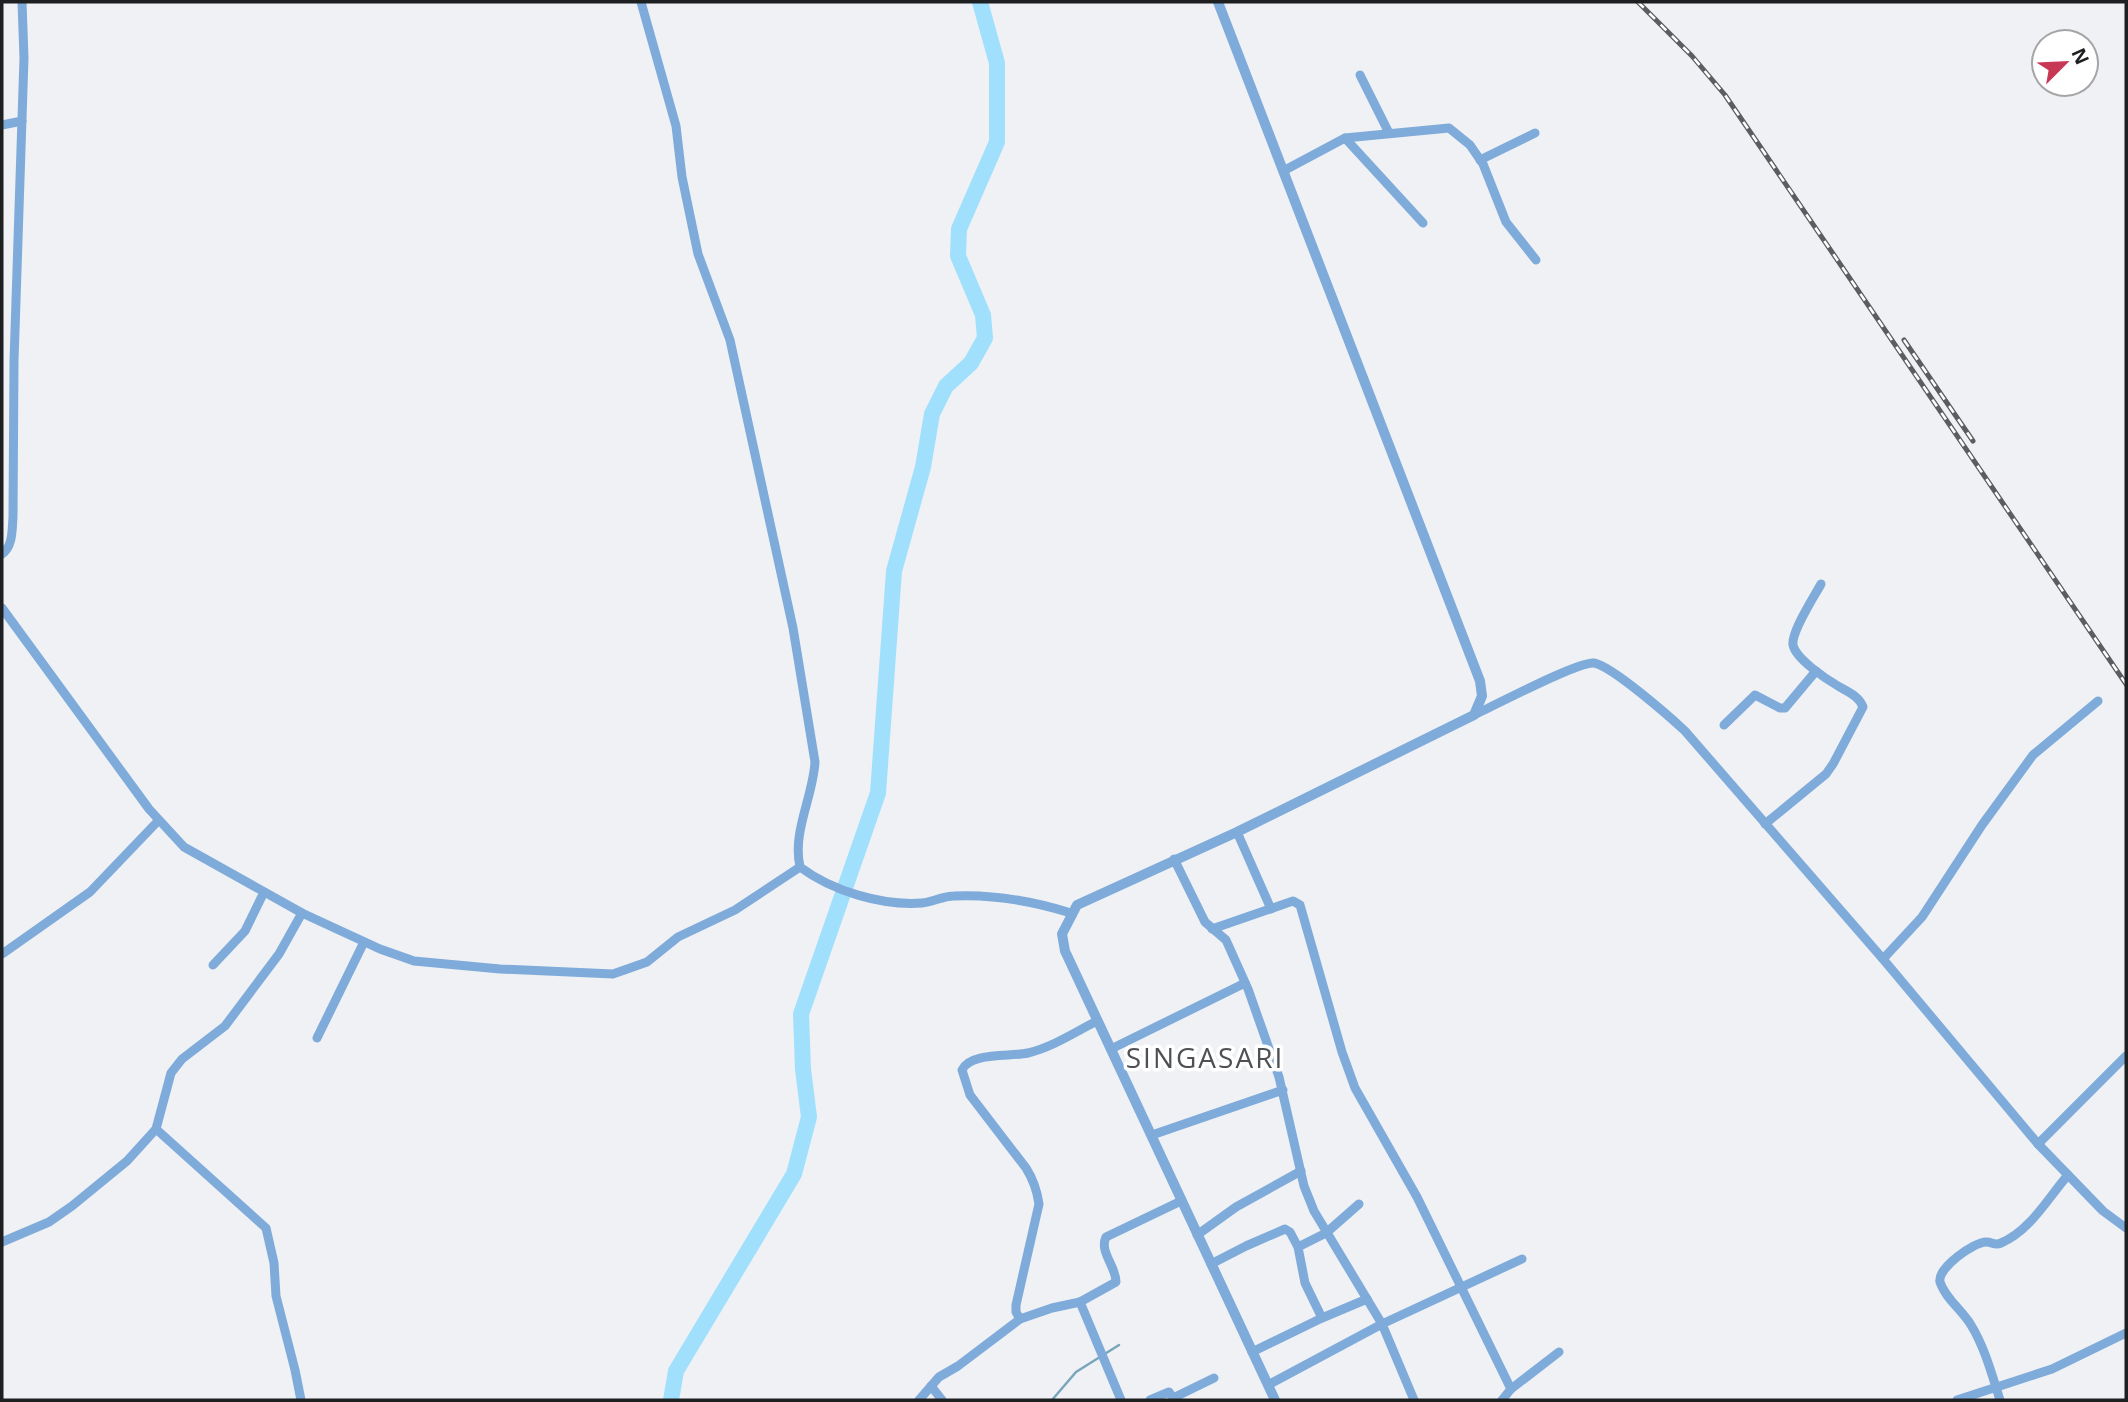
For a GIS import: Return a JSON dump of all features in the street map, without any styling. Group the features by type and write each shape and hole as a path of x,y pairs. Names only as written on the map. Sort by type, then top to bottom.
{"street":[{"path":"2,554 10,543 13,517 22,2"},
{"path":"641,2 676,126 681,177 698,254 730,340 793,628 815,762 814,780 800,832 800,867 825,883 869,897 908,903 936,901 951,895 1046,905 1071,913"},
{"path":"1219,2 1480,681 1482,696 1474,715"},
{"path":"1360,75 1390,133"},
{"path":"2,125 22,121"},
{"path":"1284,170 1345,138 1449,128 1471,145 1506,222 1536,260"},
{"path":"1480,160 1535,133"},
{"path":"1345,138 1423,223"},
{"path":"1765,824 1826,774 1863,707 1856,696 1816,671 1796,651 1793,641 1821,584"},
{"path":"2,608 158,821 184,847 302,913 414,961 500,970 613,974 647,962 678,937 736,911 800,867"},
{"path":"1275,1400 1097,1021 1061,942 1062,934 1077,905 1237,832 1474,715 1588,663 1597,664 1663,710 1685,731 1883,959 2038,1144 2103,1211 2126,1228"},
{"path":"1724,725 1755,695 1785,708 1816,671"},
{"path":"1883,959 1922,918 1982,825 2033,755 2098,701"},
{"path":"2,954 90,892 158,821"},
{"path":"1237,832 1271,909"},
{"path":"1174,859 1197,910 1212,929 1226,940 1268,1040 1283,1090 1301,1171 1314,1211 1382,1324 1414,1400"},
{"path":"213,965 245,931 264,892"},
{"path":"1212,929 1293,901 1300,905 1355,1088 1417,1197 1511,1389"},
{"path":"2,1242 49,1222 127,1161 156,1129 171,1073 182,1059 225,1026 279,954 302,913"},
{"path":"317,1038 365,942"},
{"path":"1111,1049 1245,983"},
{"path":"1020,1319 1016,1305 1039,1204 1038,1194 1026,1168 970,1095 962,1070 967,1063 980,1058 1027,1053 1053,1044 1097,1021"},
{"path":"2038,1144 2126,1056"},
{"path":"1152,1135 1283,1090"},
{"path":"156,1129 266,1228 274,1263 278,1308 298,1379 301,1400"},
{"path":"1197,1235 1236,1207 1301,1171"},
{"path":"2000,1400 1975,1332 1940,1282 1941,1272 1971,1248 1986,1242 1997,1245 2020,1233 2068,1175"},
{"path":"919,1400 939,1377 958,1366 1020,1319 1080,1302 1116,1282 1116,1275 1104,1248 1106,1237 1181,1201"},
{"path":"1298,1247 1326,1233 1359,1204"},
{"path":"1210,1264 1245,1245 1284,1229 1290,1232 1298,1247 1305,1283 1322,1318"},
{"path":"1268,1385 1382,1324 1522,1259"},
{"path":"1252,1352 1367,1299"},
{"path":"1080,1302 1121,1400"},
{"path":"1957,1400 2053,1369 2126,1333"},
{"path":"1502,1400 1511,1389 1559,1352"},
{"path":"1150,1400 1166,1393 1174,1399 1214,1378"},
{"path":"931,1386 942,1400"}],"waterway":[{"path":"671,1400 676,1371 794,1174 809,1117 803,1069 801,1014 878,793 894,571 923,467 932,414 946,386 971,363 985,338 983,315 958,256 959,229 997,142 997,63 980,2"},
{"path":"1052,1400 1076,1372 1119,1345"}],"railway":[{"path":"1638,2 1692,56 1725,95 2126,684"},
{"path":"1904,340 1973,441"}],"district":[{"name":"SINGASARI","path":"1205,1057"}]}
